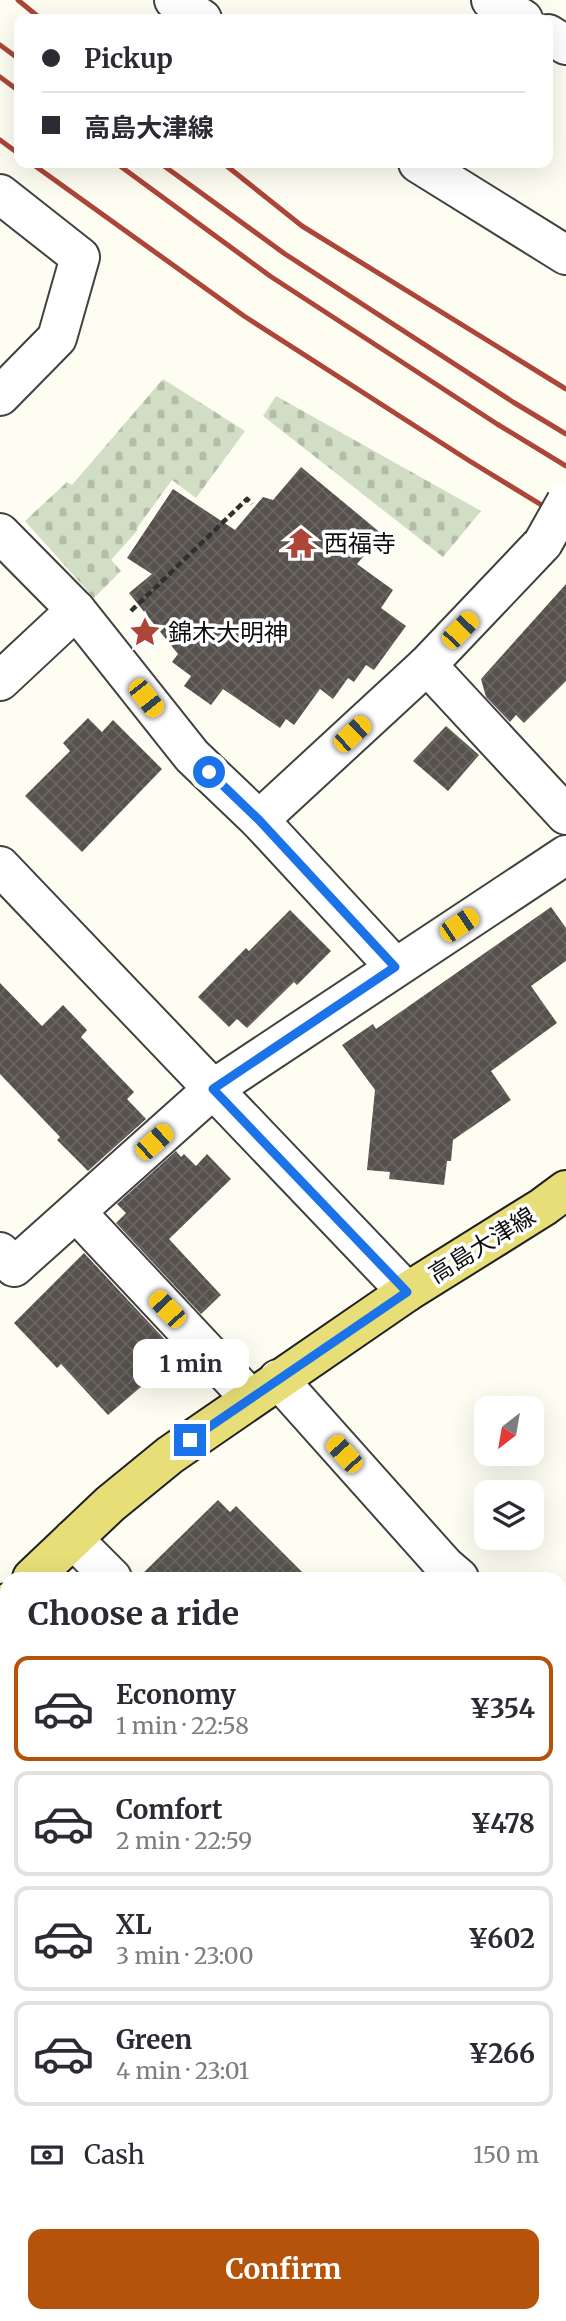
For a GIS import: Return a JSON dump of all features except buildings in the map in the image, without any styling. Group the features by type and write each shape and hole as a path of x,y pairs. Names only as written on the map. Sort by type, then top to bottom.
{"main road":[{"name":"高島大津線","path":"38,1572 141,1476 407,1292 544,1207 566,1190"}],"street":[{"path":"174,0 195,14"},
{"path":"491,0 515,14"},
{"path":"426,168 566,255"},
{"path":"0,194 80,257 57,338 0,396"},
{"path":"259,820 426,665 542,543 566,502"},
{"path":"0,533 76,610 192,755 259,820 395,967"},
{"path":"0,681 76,610"},
{"path":"426,665 566,815"},
{"path":"0,1252 15,1267 213,1089 566,855"},
{"path":"0,866 407,1292"},
{"path":"76,1212 264,1389 451,1572"},
{"path":"73,1539 106,1572"}],"path":[{"path":"100,641 247,499 253,504"}],"green space":[{"path":"163,379 245,431 196,498 172,480 137,531 111,560 121,571 94,598 25,521 67,482 72,485"},
{"path":"276,396 481,511 443,557 263,416"}],"railway":[{"path":"18,0 35,14"},
{"path":"0,45 14,55"},
{"path":"0,77 14,87"},
{"path":"0,140 14,150"},
{"path":"38,168 244,316 566,520"},
{"path":"123,168 270,276 566,466"},
{"path":"167,168 285,254 566,434"},
{"path":"229,168 302,226 566,389"}],"place":[{"name":"西福寺","path":"301,543"},
{"name":"錦木大明神","path":"145,632"}],"route":[{"path":"190,1440 407,1292 213,1089 395,967 259,820 209,772"}]}
